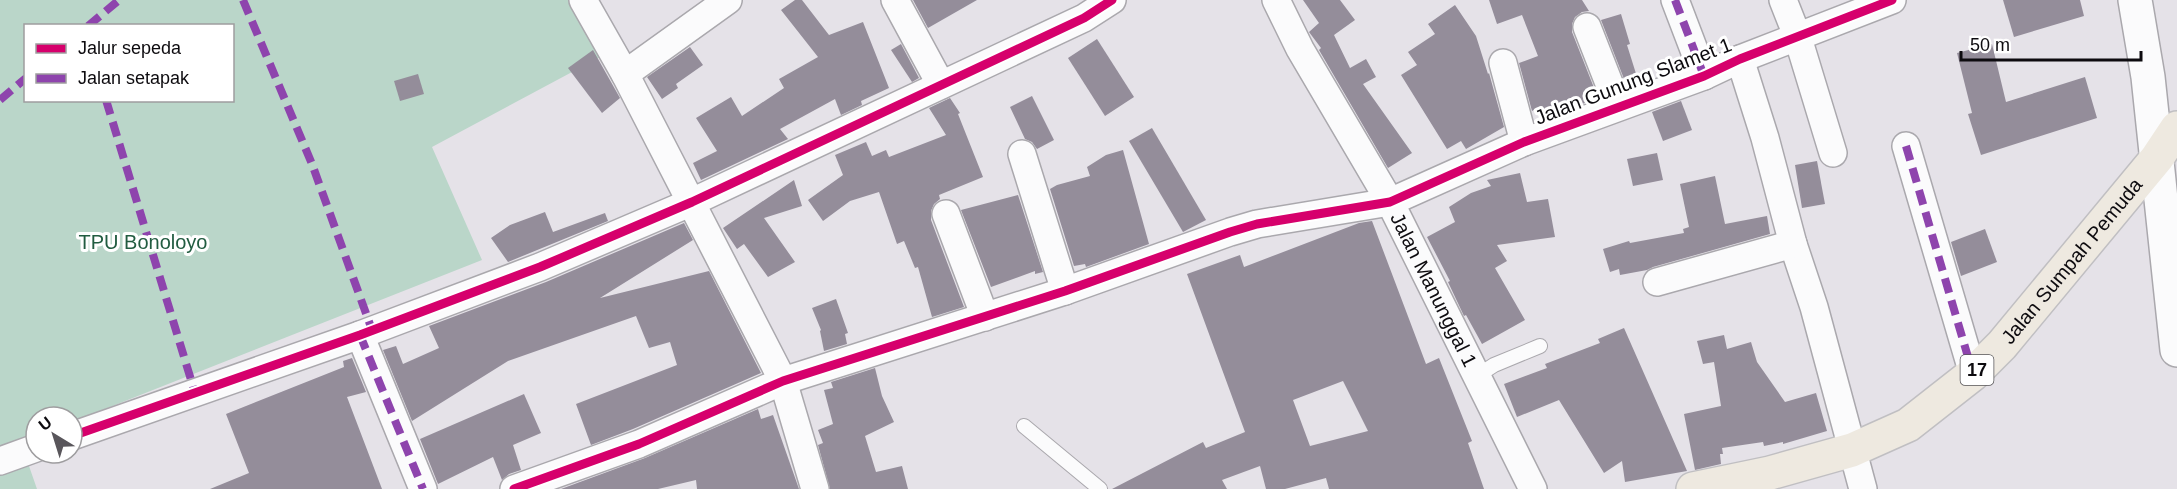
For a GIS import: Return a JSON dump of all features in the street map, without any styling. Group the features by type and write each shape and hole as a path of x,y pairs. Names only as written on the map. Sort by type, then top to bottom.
{"highway":[{"name":"Jalan Sumpah Pemuda","path":"1693,489 1770,473 1852,450 1908,425 1973,374 2002,345 2157,158 2177,128"}],"street":[{"path":"583,0 625,74 783,381 815,489"},
{"path":"625,74 728,0"},
{"path":"895,0 941,85"},
{"name":"Jalan Manunggal 1","path":"1276,0 1300,49 1390,202 1533,489"},
{"path":"1675,0 1704,76"},
{"path":"1783,0 1798,38 1833,153"},
{"name":"Jalan Gunung Slamet 1","path":"514,489 639,444 783,381 1065,291 1230,232 1257,224 1390,202 1524,142 1704,76 1740,58 1798,38 1892,0"},
{"path":"2135,0 2148,76 2177,350"},
{"path":"84,432 360,334 540,267 692,202 1084,18 1110,2"},
{"path":"1587,27 1618,106"},
{"path":"1740,58 1765,138 1793,244 1821,330 1863,489"},
{"path":"1503,63 1524,142"},
{"path":"1906,146 1973,374"},
{"path":"1022,154 1065,291"},
{"path":"946,214 985,316"},
{"path":"1657,282 1793,244"},
{"path":"360,334 423,489"},
{"path":"0,461 24,452"}],"lane":[{"path":"1477,376 1494,365 1540,346"},
{"path":"1024,426 1100,489"}],"green space":[{"name":"TPU Bonoloyo","path":"0,0 571,0 602,56 432,147 482,260 84,417 84,405 24,405 24,442 21,443 24,452 24,465 29,465 37,489 0,489"}],"building":[{"path":"795,0 802,0 829,35 863,22 889,88 861,101 862,105 841,115 835,99 780,129 788,139 701,180 693,163 717,151 696,118 731,97 742,116 784,88 779,79 818,57 781,10"},
{"path":"913,0 977,0 928,28"},
{"path":"1303,0 1340,0 1355,20 1334,35 1350,68 1366,59 1376,77 1363,84 1412,153 1388,168 1319,50 1321,48 1309,32 1319,23"},
{"path":"1489,0 1582,0 1589,11 1582,12 1575,17 1572,32 1598,98 1545,118 1541,106 1532,111 1519,63 1538,56 1522,15 1497,24"},
{"path":"2003,0 2080,0 2084,16 2014,37"},
{"path":"1455,5 1476,36 1504,127 1466,149 1461,141 1447,149 1401,75 1417,65 1408,52 1435,34 1428,24"},
{"path":"1621,14 1630,44 1627,45 1638,80 1626,84 1601,20"},
{"path":"1097,39 1134,97 1105,116 1068,58"},
{"path":"901,44 919,78 912,82 891,50"},
{"path":"1992,44 2006,102 2085,77 2097,118 1981,155 1968,114 1972,113 1957,53"},
{"path":"690,47 703,65 676,84 678,88 662,99 647,77"},
{"path":"593,50 620,98 602,113 568,68"},
{"path":"418,74 424,94 400,101 394,81"},
{"path":"1032,96 1054,140 1037,149 1032,142 1025,139 1010,107"},
{"path":"950,98 960,113 958,114 983,177 939,195 940,199 931,211 931,220 964,307 932,317 918,267 915,268 904,241 897,244 879,192 850,201 823,221 808,200 843,175 835,155 866,142 872,156 886,150 889,157 946,135 929,108"},
{"path":"1681,101 1692,130 1663,141 1652,112"},
{"path":"1152,128 1206,220 1183,232 1129,141"},
{"path":"1123,150 1149,244 1086,267 1085,264 1074,266 1050,189 1090,176 1087,167 1106,155"},
{"path":"1657,153 1663,180 1633,186 1627,159"},
{"path":"1817,161 1825,204 1802,208 1795,165"},
{"path":"1520,173 1527,202 1548,199 1555,237 1497,245 1507,261 1495,268 1525,320 1482,344 1466,315 1464,316 1448,282 1450,281 1427,237 1455,222 1449,207 1471,193 1491,186 1487,180"},
{"path":"1715,176 1725,224 1767,216 1770,234 1647,270 1620,275 1619,269 1610,272 1603,249 1629,241 1630,243 1684,233 1683,229 1689,227 1680,184"},
{"path":"794,180 802,206 764,218 795,262 768,277 744,244 737,249 723,228"},
{"path":"1018,195 1043,272 1035,274 1035,271 991,287 961,210"},
{"path":"545,212 553,232 605,213 608,221 508,262 491,238 510,225"},
{"path":"1372,221 1426,364 1439,358 1472,441 1468,443 1484,489 1329,489 1326,478 1285,489 1266,489 1260,466 1222,480 1227,489 1112,489 1203,442 1206,448 1245,432 1187,274 1240,255 1244,267 1359,223","holes":["1343,381 1368,431 1310,446 1293,400"]},
{"path":"684,223 693,240 600,298 709,271 761,373 591,445 576,404 677,365 670,342 649,348 636,316 508,361 412,421 383,350 396,346 403,364 439,348 429,326 546,282"},
{"path":"1985,229 1997,262 1961,276 1951,242"},
{"path":"836,299 848,333 845,334 847,344 824,351 821,330 812,308"},
{"path":"1624,328 1687,471 1625,482 1622,461 1604,473 1559,400 1517,417 1504,384 1547,368 1545,364 1600,343 1598,339"},
{"path":"1724,335 1727,349 1751,342 1757,362 1785,402 1816,393 1827,431 1783,444 1783,442 1764,446 1763,442 1722,448 1721,464 1695,470 1684,414 1721,406 1714,362 1703,364 1697,341"},
{"path":"352,358 366,392 347,397 382,489 210,489 249,473 226,414 344,367 343,361"},
{"path":"875,368 882,396 894,422 865,436 876,472 902,466 908,489 830,489 818,445 823,443 818,430 833,424 824,390 833,388 831,382"},
{"path":"524,394 541,433 513,445 521,470 509,474 502,480 493,457 438,484 420,439"},
{"path":"758,409 761,419 773,415 799,489 697,489 696,480 658,489 561,489 645,458"}],"marked path":[{"path":"90,24 119,0"},
{"path":"243,0 312,164 372,330"},
{"path":"1675,0 1704,76"},
{"path":"0,100 24,80"},
{"path":"107,102 195,393"},
{"path":"1906,146 1973,374"},
{"path":"360,335 423,489"}],"cycle path":[{"path":"84,432 360,335 540,267 692,202 1084,18 1112,0"},
{"path":"514,489 639,444 783,381 1065,291 1230,232 1257,224 1390,202 1524,142 1704,76 1740,59 1892,0"}]}
